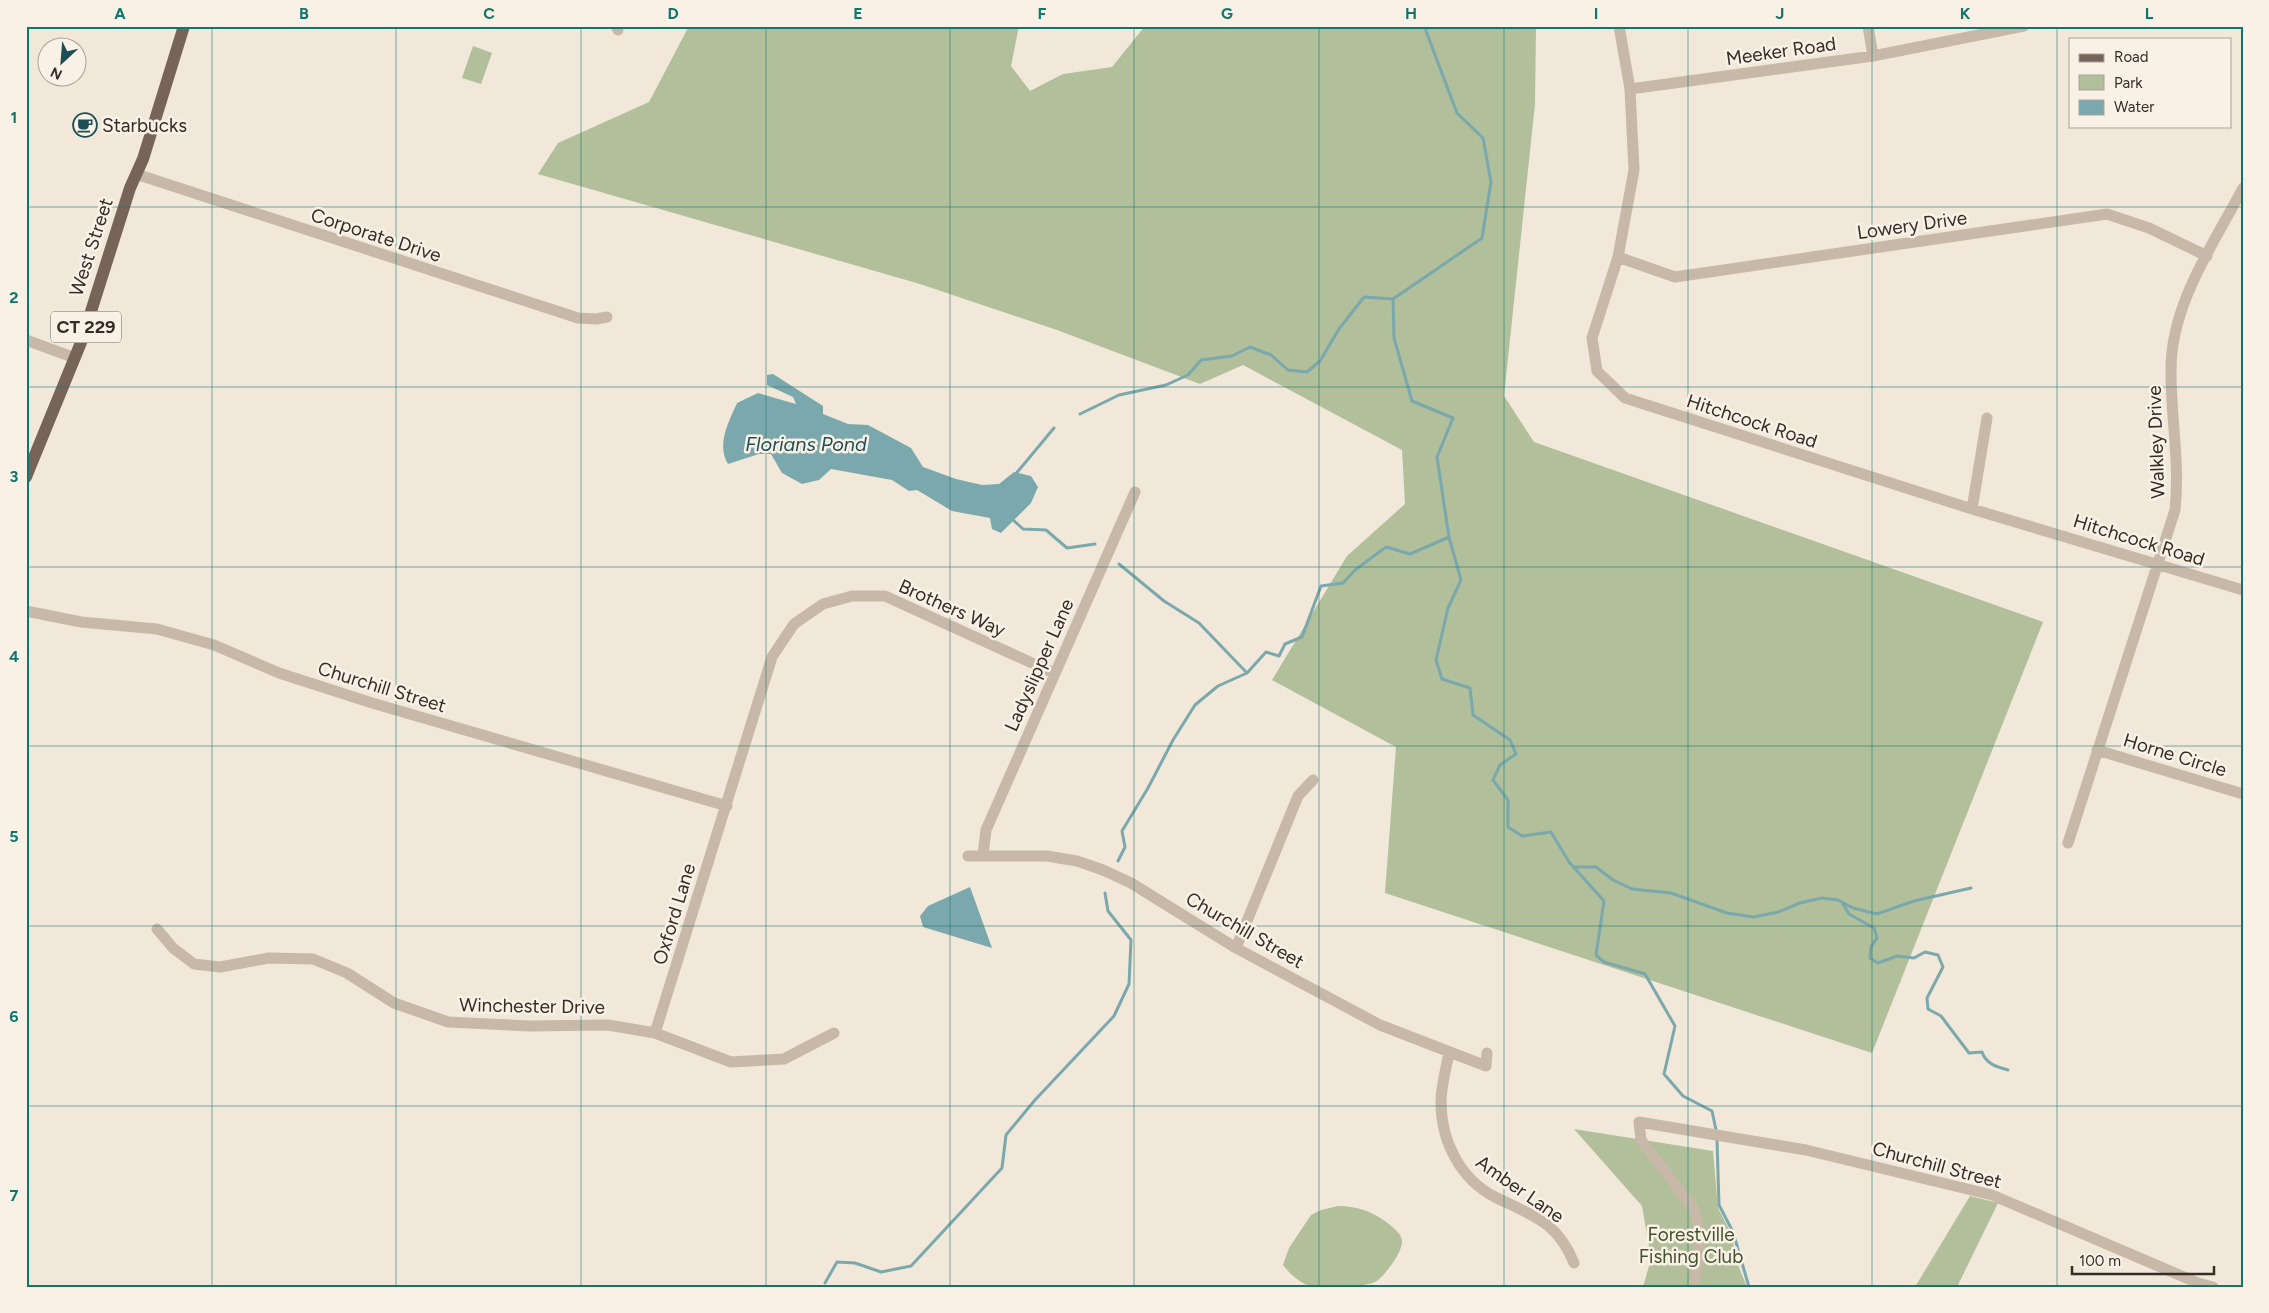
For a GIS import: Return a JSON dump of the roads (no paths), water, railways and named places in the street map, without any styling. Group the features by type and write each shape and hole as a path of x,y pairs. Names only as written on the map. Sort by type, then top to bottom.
{"main road":[{"name":"West Street","path":"26,477 75,358 184,26"}],"street":[{"name":"Hitchcock Road","path":"1619,26 1630,89 1634,170 1618,257 1592,338 1597,371 1625,398 1972,509 2158,563 2243,590"},
{"path":"1868,26 1873,56"},
{"name":"Meeker Road","path":"1630,89 1873,56 2024,26"},
{"name":"Corporate Drive","path":"136,174 578,318 596,319 607,317"},
{"name":"Walkley Drive","path":"2068,843 2117,683 2175,510 2178,485 2171,370 2175,334 2182,306 2243,188"},
{"name":"Lowery Drive","path":"1618,257 1676,277 2107,214 2149,228 2207,256"},
{"path":"26,340 75,358"},
{"path":"1972,509 1987,418"},
{"name":"Ladyslipper Lane","path":"983,855 986,830 1135,492"},
{"name":"Brothers Way","path":"727,806 772,657 794,624 823,604 852,596 885,596 1054,673"},
{"name":"Churchill Street","path":"26,611 81,622 157,629 214,645 279,673 372,703 727,806"},
{"name":"Horne Circle","path":"2097,750 2243,794"},
{"path":"1236,948 1298,796 1313,780"},
{"name":"Oxford Lane","path":"655,1033 727,806"},
{"name":"Churchill Street","path":"968,856 1047,856 1077,861 1103,870 1131,883 1236,948 1380,1025 1486,1066 1487,1053"},
{"name":"Winchester Drive","path":"157,929 173,948 194,964 220,967 269,958 312,959 348,973 394,1003 448,1022 530,1026 608,1025 655,1033 731,1062 784,1059 834,1033"},
{"name":"Amber Lane","path":"1449,1053 1441,1102 1445,1140 1462,1170 1493,1196 1525,1210 1553,1228 1569,1250 1574,1263"},
{"name":"Churchill Street","path":"1694,1287 1701,1237 1694,1210 1641,1140 1639,1122 1806,1150 1992,1195 2198,1283 2213,1287"}],"water":[{"name":"Florians Pond","path":"773,374 823,406 823,414 848,424 868,425 911,448 923,467 956,479 982,485 999,484 1014,472 1031,476 1038,487 1031,503 1001,533 992,529 990,518 952,511 917,490 909,491 892,480 831,469 819,480 802,484 782,473 771,454 759,454 728,464 723,449 723,441 727,425 737,403 758,393 796,404 793,397 767,385 767,375"},
{"path":"970,887 992,948 923,927 920,916 928,906"}],"waterway":[{"path":"1426,26 1426,31 1457,113 1483,138 1491,182 1482,238 1393,299 1394,338 1412,401 1453,418 1437,457 1449,537 1461,580 1448,608 1436,660 1442,679 1470,688 1473,715 1510,740 1516,754 1500,765 1493,780 1508,800 1508,827 1522,836 1551,832 1569,862 1604,901 1596,955 1604,962 1645,974 1675,1026 1664,1074 1683,1096 1712,1111 1716,1130"},
{"path":"1080,414 1119,395 1166,385 1188,375 1201,360 1232,356 1250,347 1271,355 1288,370 1307,372 1320,361 1339,329 1364,297 1393,299"},
{"path":"1014,476 1054,428"},
{"path":"1011,518 1023,529 1046,530 1067,548 1095,544"},
{"path":"1118,861 1125,847 1122,831 1195,705 1218,686 1247,673 1266,652 1279,656 1285,644 1302,637 1321,586 1343,583 1355,570 1386,547 1410,554 1449,537"},
{"path":"1119,564 1164,601 1199,623 1247,673"},
{"path":"1574,867 1596,867 1613,880 1632,889 1671,893 1727,913 1754,917 1778,912 1800,903 1822,898 1838,900 1853,908 1877,914 1914,901 1971,888"},
{"path":"825,1283 837,1262 855,1263 881,1272 911,1266 1002,1168 1006,1135 1035,1100 1114,1016 1129,984 1131,940 1108,911 1105,893"},
{"path":"1843,904 1849,914 1874,928 1877,938 1871,947 1870,958 1878,963 1897,956 1914,958 1925,952 1938,955 1943,967 1927,998 1928,1009 1941,1016 1969,1053 1982,1052 1989,1062 2008,1070"},
{"path":"1717,1140 1719,1205 1733,1232 1749,1287"}],"place":[{"name":"Starbucks","path":"85,125"}],"park label":[{"name":"Forestville Fishing Club","path":"1691,1245"}]}
